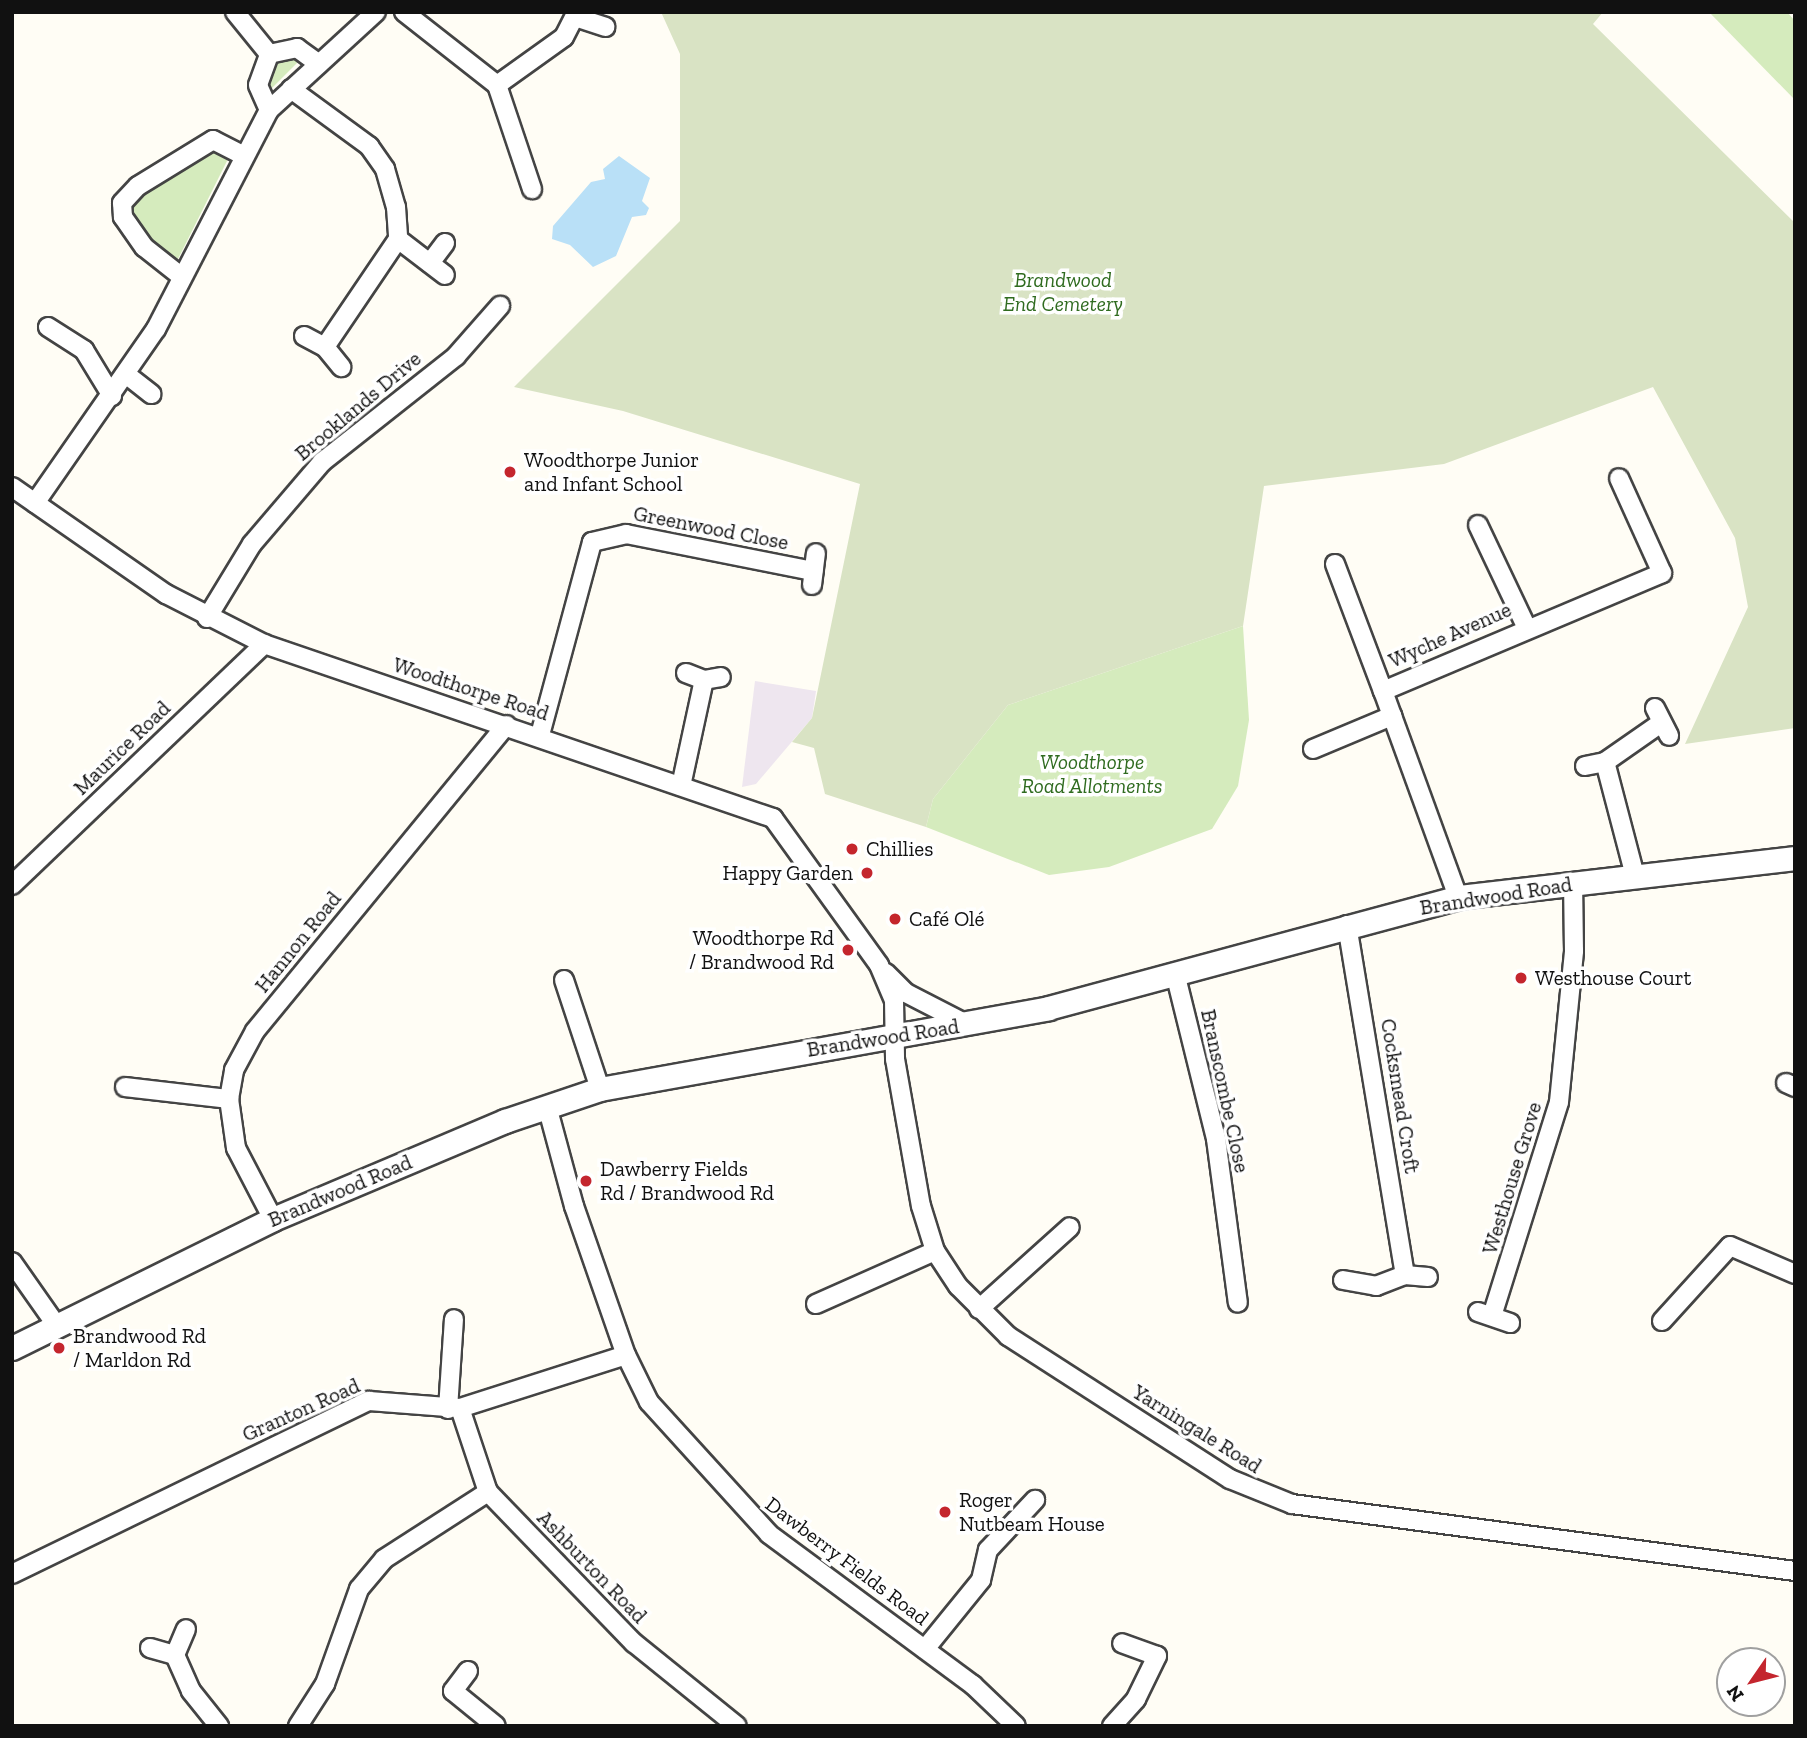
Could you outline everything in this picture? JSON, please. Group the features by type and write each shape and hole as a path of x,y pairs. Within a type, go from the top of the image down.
{"street":[{"path":"234,12 269,54"},
{"path":"404,12 497,85 501,112 532,189"},
{"path":"35,503 127,375 183,277 242,155 270,110 373,13"},
{"path":"497,85 565,37 576,15 605,27"},
{"path":"269,54 297,48 319,64"},
{"path":"269,54 258,85 270,110"},
{"path":"291,89 369,146 385,169 398,239 445,275"},
{"path":"183,277 144,247 123,217 122,203 138,186 214,140 242,155"},
{"path":"325,347 398,239"},
{"path":"430,263 445,243"},
{"name":"Brooklands Drive","path":"207,618 252,544 322,462 456,356 500,306"},
{"path":"48,327 84,350 112,396"},
{"path":"304,337 325,347 341,367"},
{"path":"127,375 151,394"},
{"name":"Wyche Avenue","path":"1458,897 1383,691 1526,626 1662,573 1619,478"},
{"name":"Woodthorpe Road","path":"12,487 207,618 264,644 540,735 773,818 879,965 906,993 969,1025"},
{"path":"1478,525 1526,626"},
{"name":"Greenwood Close","path":"540,735 592,542 626,534 812,578 816,553"},
{"path":"1335,564 1383,691"},
{"name":"Maurice Road","path":"12,885 264,644"},
{"path":"681,786 712,678 686,673"},
{"path":"1313,749 1392,716"},
{"path":"1585,765 1605,762 1662,723"},
{"name":"Hannon Road","path":"273,1219 236,1148 229,1099 234,1070 255,1031 506,725"},
{"path":"1605,762 1629,833 1635,876"},
{"name":"Brandwood Road","path":"12,1349 273,1219 547,1106 600,1089 896,1034 969,1025 1458,897 1795,858"},
{"name":"Westhouse Grove","path":"1510,1323 1485,1314 1559,1102 1574,951 1573,883"},
{"name":"Cocksmead Croft","path":"1347,925 1405,1275"},
{"name":"Woodthorpe Road","path":"879,965 894,1000 896,1034"},
{"name":"Branscombe Close","path":"1175,973 1216,1139 1238,1303"},
{"path":"564,980 600,1089"},
{"name":"Yarningale Road","path":"896,1034 919,1193 935,1251 979,1309 1008,1336 1230,1479 1292,1504 1795,1571"},
{"path":"125,1087 229,1099"},
{"name":"Dawberry Fields Road","path":"547,1106 626,1355 649,1402 730,1497 805,1562 925,1649 1016,1726"},
{"path":"979,1309 1070,1227"},
{"path":"1662,1321 1730,1246 1795,1274"},
{"path":"816,1304 935,1251"},
{"path":"12,1262 57,1326"},
{"path":"1343,1280 1376,1286 1405,1275 1428,1277"},
{"name":"Ashburton Road","path":"454,1319 454,1409 470,1454 488,1492 634,1643 737,1726"},
{"name":"Granton Road","path":"12,1574 369,1401 454,1409 626,1355"},
{"path":"298,1726 325,1684 354,1600 384,1559 488,1492"},
{"path":"925,1649 981,1580 988,1550 1035,1500"},
{"path":"186,1629 175,1656 191,1691 219,1726"},
{"path":"1112,1726 1136,1699 1157,1656 1122,1643"},
{"path":"150,1648 175,1656"},
{"path":"468,1671 453,1691 496,1726"}],"shaded area":[{"path":"755,681 816,691 812,718 756,784 742,787"}],"green space":[{"name":"Brandwood End Cemetery","path":"661,12 1603,12 1593,24 1795,223 1795,728 1685,744 1748,607 1735,538 1653,387 1444,464 1264,486 1243,626 1008,705 933,799 926,827 825,794 814,748 792,742 812,718 860,484 623,411 514,387 680,221 680,54"},
{"path":"1709,12 1787,12 1795,21 1795,100"},
{"path":"276,54 303,57 267,93 267,62"},
{"path":"207,150 230,155 176,263 147,240 128,215 129,206"},
{"name":"Woodthorpe Road Allotments","path":"1243,626 1249,720 1238,786 1212,829 1109,867 1049,875 926,827 933,799 1008,705"}],"water":[{"path":"619,156 650,178 642,201 649,208 646,215 632,217 616,256 593,267 570,245 552,239 553,226 591,182 605,179 603,169"}],"place":[{"name":"Woodthorpe Junior and Infant School","path":"510,472"},
{"name":"Chillies","path":"852,849"},
{"name":"Happy Garden","path":"867,873"},
{"name":"Café Olé","path":"895,919"},
{"name":"Woodthorpe Rd / Brandwood Rd","path":"848,950"},
{"name":"Westhouse Court","path":"1521,978"},
{"name":"Dawberry Fields Rd / Brandwood Rd","path":"586,1181"},
{"name":"Brandwood Rd / Marldon Rd","path":"59,1348"},
{"name":"Roger Nutbeam House","path":"945,1512"}]}
